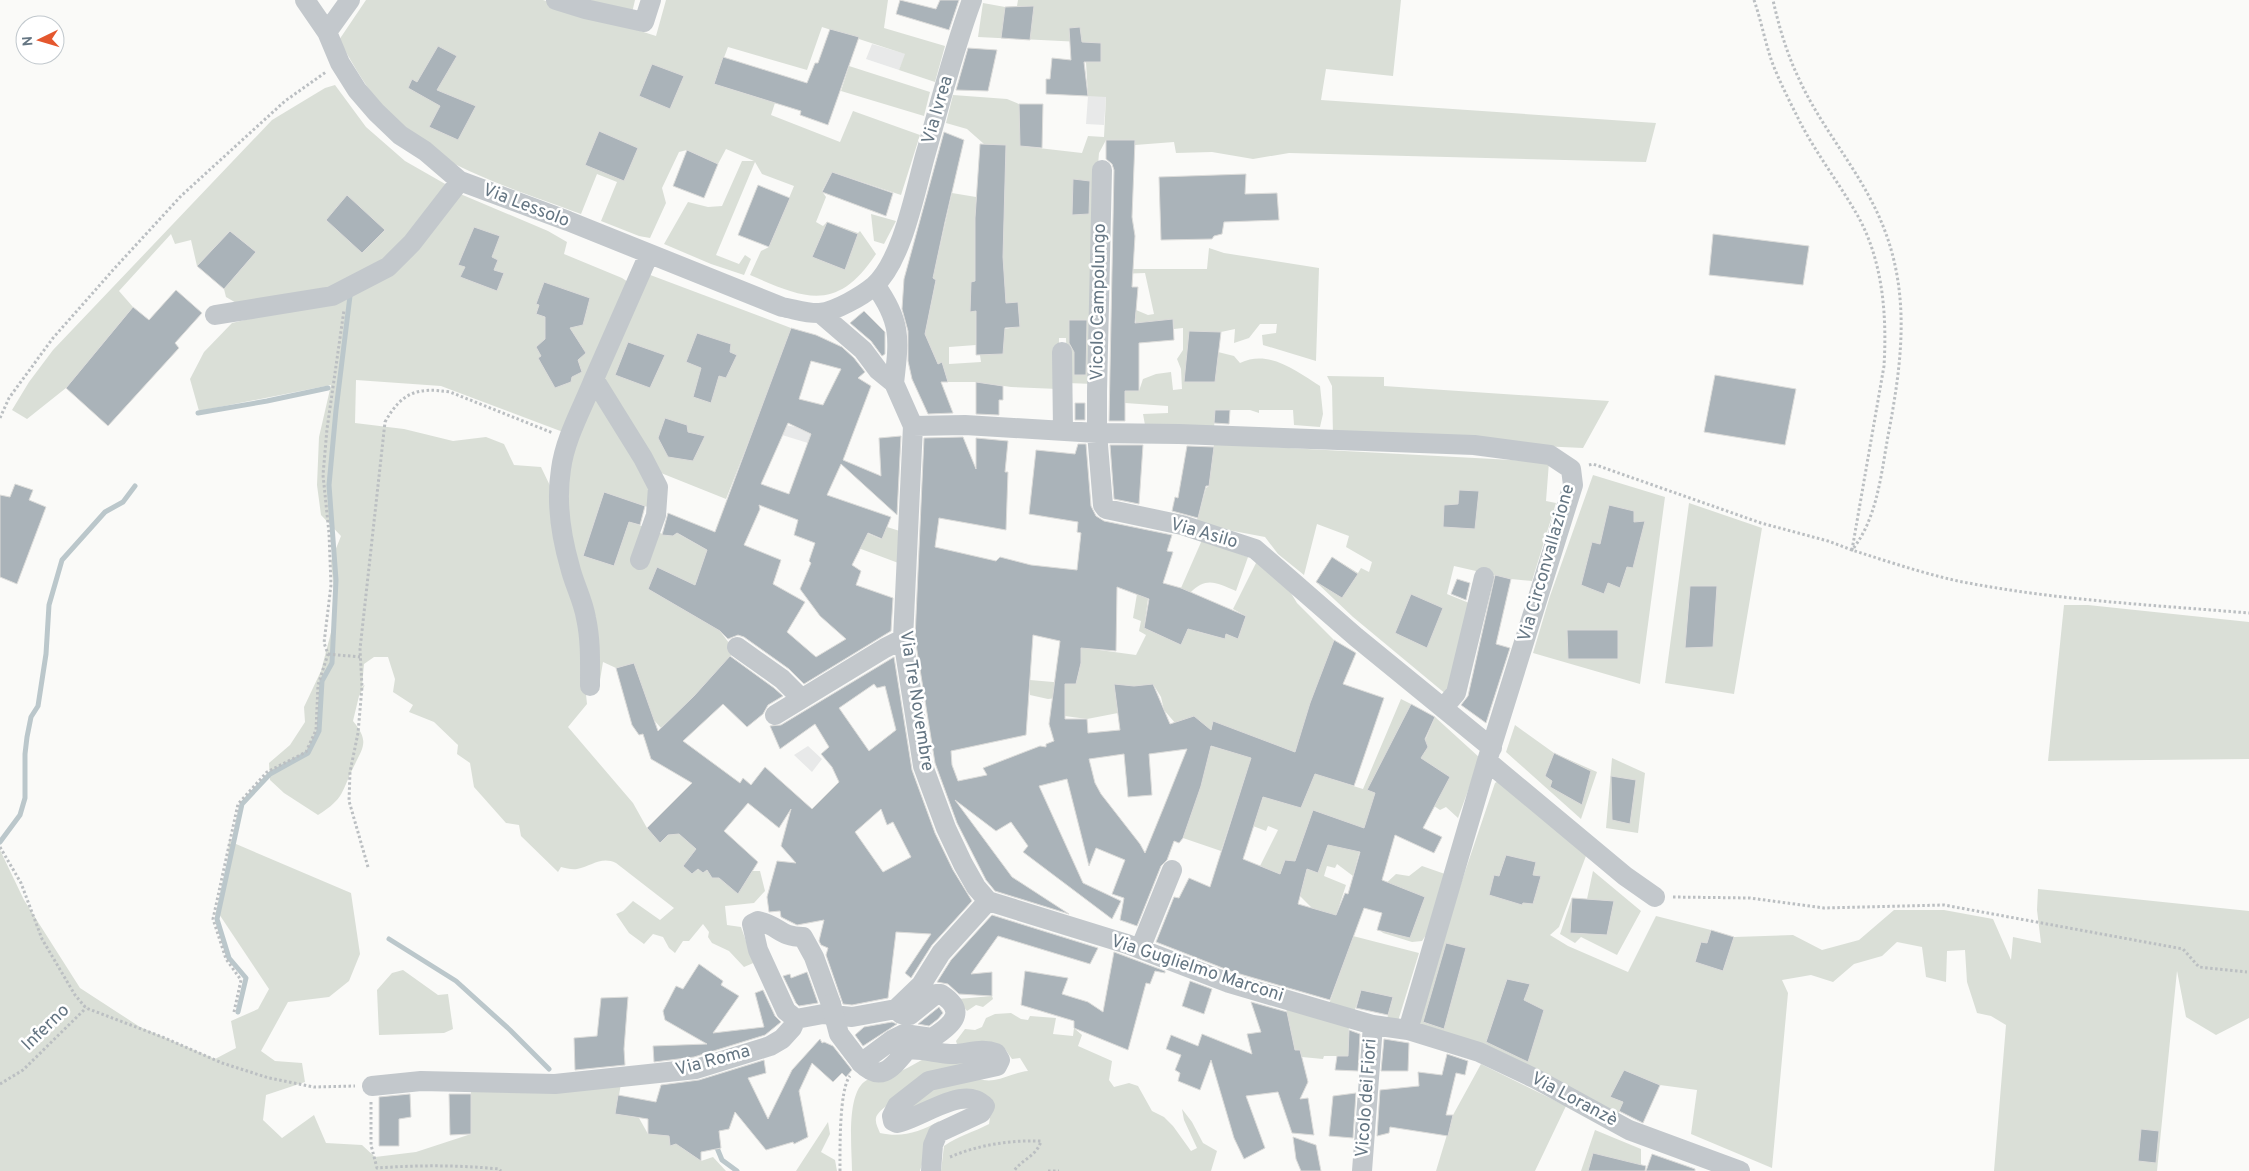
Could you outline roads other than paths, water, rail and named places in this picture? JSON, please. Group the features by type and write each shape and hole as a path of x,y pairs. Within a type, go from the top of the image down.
{"street":[{"name":"Via Lessolo","path":"305,0 327,32 340,62 357,90 400,135 425,151 460,181 782,307 820,313"},
{"path":"327,32 350,0"},
{"path":"556,0 585,9 644,22 651,0"},
{"name":"Via Ivrea","path":"875,285 892,262 906,221 960,33 972,0"},
{"name":"Vicolo Campolungo","path":"1097,433 1102,170"},
{"path":"215,316 332,296 388,267 412,243 460,181"},
{"path":"590,686 590,639 586,615 562,532 559,497 561,468 594,379 649,254"},
{"path":"894,383 898,347 896,322 887,301 875,285 849,302 820,313 864,350 878,370 894,383 913,426 966,425 1097,433"},
{"path":"1062,352 1063,430"},
{"path":"594,379 643,458 658,487 656,515 640,560"},
{"name":"Via Tre Novembre","path":"913,426 903,639 923,766 946,828 962,864 976,887 988,901"},
{"name":"Via Circonvallazione","path":"1097,433 1179,434 1474,445 1550,456 1571,469 1574,485 1489,754 1408,1030"},
{"name":"Via Asilo","path":"1097,433 1101,500 1106,509 1182,525 1255,549 1356,637 1444,707 1489,754 1624,876 1655,897"},
{"path":"1444,707 1456,692 1484,577"},
{"path":"775,715 903,639"},
{"path":"737,647 782,679 801,698"},
{"path":"1140,949 1172,870"},
{"path":"938,1166 933,1145 938,1133 981,1113 985,1106 974,1099 958,1100 943,1104 897,1123 893,1121 892,1116 897,1106 929,1081 997,1066 1000,1060 996,1053 985,1050 951,1054 914,1049 907,1050 892,1068 880,1074 871,1072 861,1064 839,1034 831,1004 814,957 803,937 788,937 769,923 758,921 752,924 758,950 786,1011 796,1019 823,1014 852,1017 896,1009 921,985 941,954 988,901"},
{"name":"Via Guglielmo Marconi","path":"988,901 1140,949 1221,980 1373,1025 1408,1030"},
{"path":"861,1064 892,1040 904,1034 932,1038 948,1026 956,1011 953,1003 941,994 936,994 910,1015 901,1014 896,1009"},
{"name":"Via Roma","path":"372,1086 421,1081 556,1084 696,1069 770,1046 782,1039 792,1028 796,1019"},
{"name":"Vicolo dei Fiori","path":"1362,1171 1373,1025"},
{"name":"Via Loranzè","path":"1408,1030 1479,1052 1536,1079 1629,1130 1740,1171"}],"waterway":[{"path":"238,1012 246,978 229,958 217,919 242,804 270,774 308,753 319,731 322,681 332,663 336,580 329,485 350,296"},
{"path":"198,413 328,388"},
{"path":"0,842 20,815 25,798 27,737 31,717 38,706 46,654 49,605 62,560 105,512 123,502 135,486"},
{"path":"389,939 456,981 510,1030 549,1069"},
{"path":"715,1143 722,1160 737,1171"}]}
